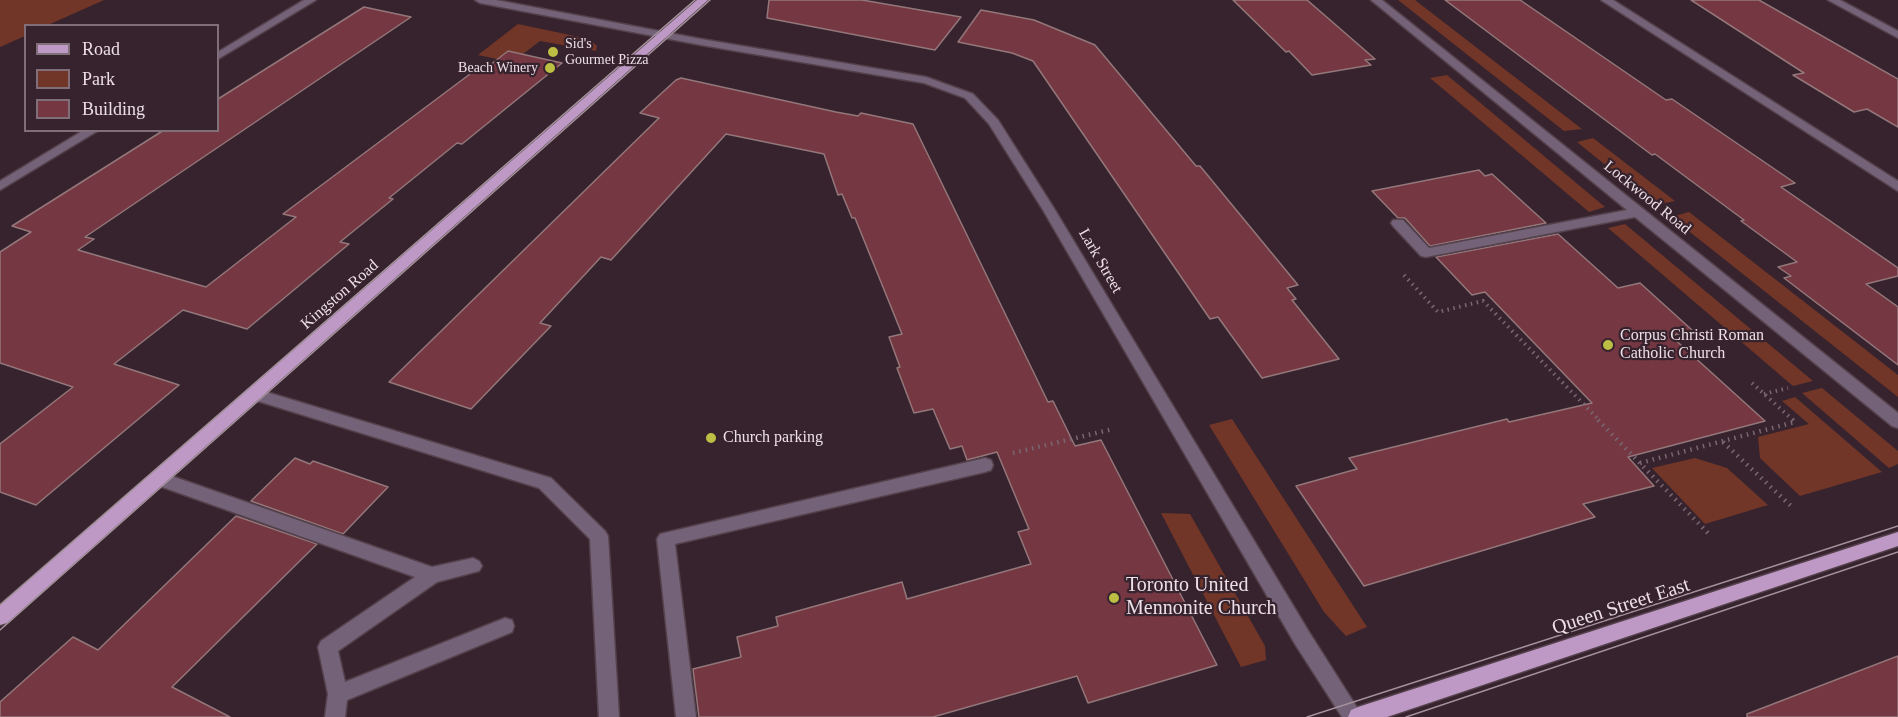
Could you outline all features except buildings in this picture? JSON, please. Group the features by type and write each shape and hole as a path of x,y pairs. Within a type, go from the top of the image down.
{"main road":[{"name":"Kingston Road","path":"0,617 160,479 253,394 703,0"},
{"name":"Queen Street East","path":"1358,717 1898,539"}],"street":[{"path":"219,55 311,0"},
{"name":"Lark Street","path":"480,0 926,81 969,96 994,122 1049,210 1291,619 1353,717"},
{"name":"Lockwood Road","path":"1376,0 1898,422"},
{"path":"1606,0 1898,188"},
{"path":"1833,0 1898,34"},
{"path":"0,186 90,132"},
{"path":"1398,223 1426,253 1638,212"},
{"path":"253,394 545,483 599,536 609,717"},
{"path":"686,717 666,539 985,465"},
{"path":"160,479 432,575"},
{"path":"335,717 338,694 328,647 432,575 473,566"},
{"path":"338,694 505,626"}],"path":[{"path":"1401,271 1437,312 1484,301 1708,533"},
{"path":"1640,463 1795,422 1752,384"},
{"path":"1764,394 1788,388"},
{"path":"985,465 1002,456 1113,429"},
{"path":"1722,442 1793,508"}],"green space":[{"path":"0,0 104,0 50,24 24,24 24,36 0,47"},
{"path":"1398,0 1415,0 1582,129 1564,131"},
{"path":"518,24 589,39 597,46 596,51 540,41 523,54 508,51 497,59 478,55"},
{"path":"1447,75 1605,207 1589,212 1430,78"},
{"path":"1593,138 1675,201 1655,205 1577,142"},
{"path":"1689,212 1898,375 1898,397 1671,217"},
{"path":"1625,224 1813,381 1793,386 1608,228"},
{"path":"1822,388 1898,451 1898,464 1889,468 1802,393"},
{"path":"1795,397 1882,472 1800,496 1760,458 1758,437 1809,424 1782,401"},
{"path":"1232,419 1367,627 1346,636 1324,612 1209,425"},
{"path":"1695,458 1727,468 1768,505 1705,524 1652,468"},
{"path":"1161,513 1190,514 1265,646 1266,660 1241,667"}],"tram line":[{"path":"0,605 695,0"},
{"path":"0,630 710,0"},
{"path":"1307,717 1898,526"},
{"path":"1406,717 1898,552"}],"place":[{"name":"Sid's Gourmet Pizza","path":"553,52"},
{"name":"Beach Winery","path":"550,68"},
{"name":"Corpus Christi Roman Catholic Church","path":"1608,345"},
{"name":"Church parking","path":"711,438"},
{"name":"Toronto United Mennonite Church","path":"1114,598"}]}
